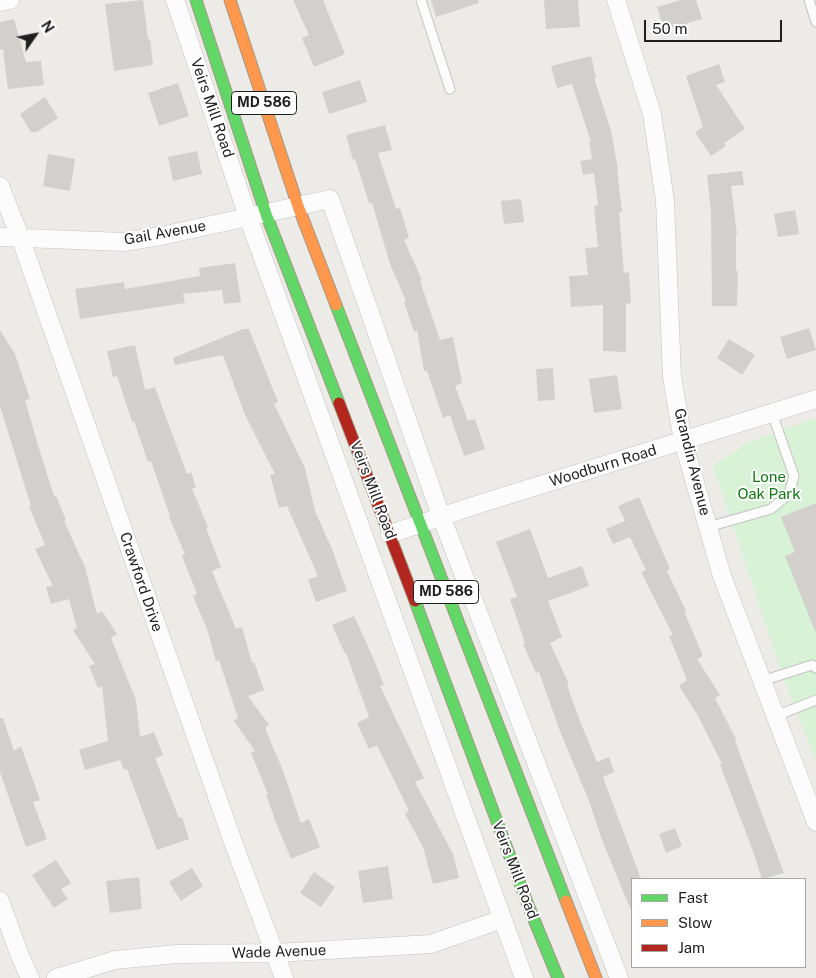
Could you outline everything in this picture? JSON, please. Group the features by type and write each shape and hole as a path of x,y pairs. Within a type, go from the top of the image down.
{"main road":[{"name":"Veirs Mill Road","path":"196,0 266,214 390,534 528,905 558,978"},
{"name":"Veirs Mill Road","path":"230,0 298,206 596,978"}],"street":[{"path":"0,2 10,0"},
{"name":"Veirs Mill Road","path":"175,0 248,217 524,978"},
{"name":"Grandin Avenue","path":"616,0 652,114 665,201 672,376 683,441 722,576 816,822"},
{"name":"Crawford Drive","path":"0,186 20,237 233,842 284,978"},
{"path":"298,206 330,199 442,516 619,978"},
{"name":"Gail Avenue","path":"0,237 123,242 161,236 298,206"},
{"name":"Woodburn Road","path":"390,534 816,399"},
{"path":"0,902 30,978"},
{"name":"Wade Avenue","path":"56,978 115,960 177,954 276,953 431,944 502,919"}],"lane":[{"path":"420,0 450,89"},
{"path":"809,0 816,22"},
{"path":"708,527 771,509 789,494 794,476 772,413"},
{"path":"762,681 812,665 816,668"},
{"path":"776,716 816,700"}],"green space":[{"name":"Lone Oak Park","path":"816,418 816,761 783,677 713,466 749,442"}],"building":[{"path":"143,0 153,65 114,71 105,4"},
{"path":"293,0 323,0 345,54 314,67 302,38 309,35"},
{"path":"431,0 478,0 479,3 436,17"},
{"path":"544,0 578,0 580,27 546,29"},
{"path":"681,0 696,0 702,19 664,30 657,7"},
{"path":"14,19 26,62 41,61 44,85 8,89 3,49 0,50 0,22"},
{"path":"591,56 596,77 594,78 611,131 618,169 622,212 619,212 624,273 629,272 631,303 626,304 626,352 603,351 603,305 571,307 569,276 588,275 585,248 598,247 594,206 598,205 594,173 583,175 580,161 592,159 589,142 591,142 572,84 557,88 551,66"},
{"path":"719,64 725,82 716,85 745,129 724,143 726,146 711,156 695,132 703,127 686,76"},
{"path":"360,80 367,102 329,114 322,92"},
{"path":"178,83 189,116 159,126 148,93"},
{"path":"45,97 58,118 37,132 31,132 20,114"},
{"path":"385,125 392,150 378,153 396,209 400,208 409,238 404,240 422,280 420,281 440,340 453,337 462,383 455,386 468,421 475,419 485,449 464,456 450,415 443,418 427,371 424,371 417,330 414,332 404,302 406,301 390,264 372,203 369,203 346,135"},
{"path":"197,151 202,174 173,181 168,157"},
{"path":"48,154 75,159 70,191 43,186"},
{"path":"742,171 744,185 731,186 737,235 737,306 712,306 711,211 707,175"},
{"path":"521,199 524,222 504,224 501,201"},
{"path":"795,210 799,234 778,237 774,214"},
{"path":"235,263 241,302 224,304 222,290 183,294 185,303 80,319 75,289 124,282 125,289 200,276 199,268"},
{"path":"809,328 816,350 787,359 780,337"},
{"path":"243,329 249,329 278,402 274,404 305,468 315,511 332,549 347,591 316,602 308,580 318,576 287,506 279,508 270,475 275,474 245,415 223,355 175,365 173,358"},
{"path":"0,330 15,354 30,399 25,400 54,496 56,496 66,520 64,521 85,567 97,614 102,611 117,634 111,638 136,700 140,737 154,732 163,755 155,758 179,818 182,817 189,839 157,850 127,769 124,770 120,760 85,770 79,750 108,741 102,686 98,688 89,666 95,664 73,630 77,628 69,599 51,604 46,587 53,586 35,549 45,545 29,506 31,506 0,406"},
{"path":"729,339 755,355 742,375 717,358"},
{"path":"135,345 145,390 155,387 187,474 191,472 196,487 192,489 208,527 206,528 221,567 212,571 236,629 242,627 252,663 254,662 264,690 248,696 269,725 265,728 283,771 301,823 309,819 320,847 291,859 251,753 255,751 234,721 238,718 219,660 216,661 207,629 193,596 197,594 182,556 185,554 169,517 151,461 148,462 134,421 132,422 117,376 113,377 107,351"},
{"path":"553,368 555,400 538,401 536,369"},
{"path":"617,375 622,409 594,413 589,379"},
{"path":"639,497 670,569 667,571 686,611 684,611 703,656 697,659 720,695 715,698 737,741 735,741 784,873 762,878 720,765 722,764 697,714 679,686 687,680 669,636 673,635 641,572 646,570 630,537 613,544 606,529 625,521 618,506"},
{"path":"816,503 815,631 785,556 795,552 781,517"},
{"path":"530,529 548,578 582,566 589,586 548,601 562,637 550,643 569,684 567,685 597,762 609,757 614,772 603,777 641,878 631,878 631,911 561,734 539,672 536,673 523,644 525,643 510,599 517,597 496,542"},
{"path":"354,616 384,685 380,686 424,778 415,782 453,854 459,878 433,884 423,847 405,814 409,811 377,745 369,749 357,723 369,717 346,653 332,625"},
{"path":"0,718 3,718 14,751 21,746 40,800 33,802 47,839 26,847 0,772"},
{"path":"675,828 682,846 666,853 659,834"},
{"path":"56,860 71,883 61,889 68,899 54,908 32,875"},
{"path":"388,866 393,899 363,903 358,871"},
{"path":"192,868 203,886 181,901 169,882"},
{"path":"314,872 335,887 321,907 300,893"},
{"path":"139,877 142,909 110,913 106,881"}],"traffic: fast":[{"path":"196,0 266,214 339,403"},
{"path":"336,305 566,901"},
{"path":"415,601 528,905 558,978"}],"traffic: slow":[{"path":"230,0 298,206 336,305"},
{"path":"566,901 596,978"}],"traffic: jam":[{"path":"339,403 415,601"}]}
